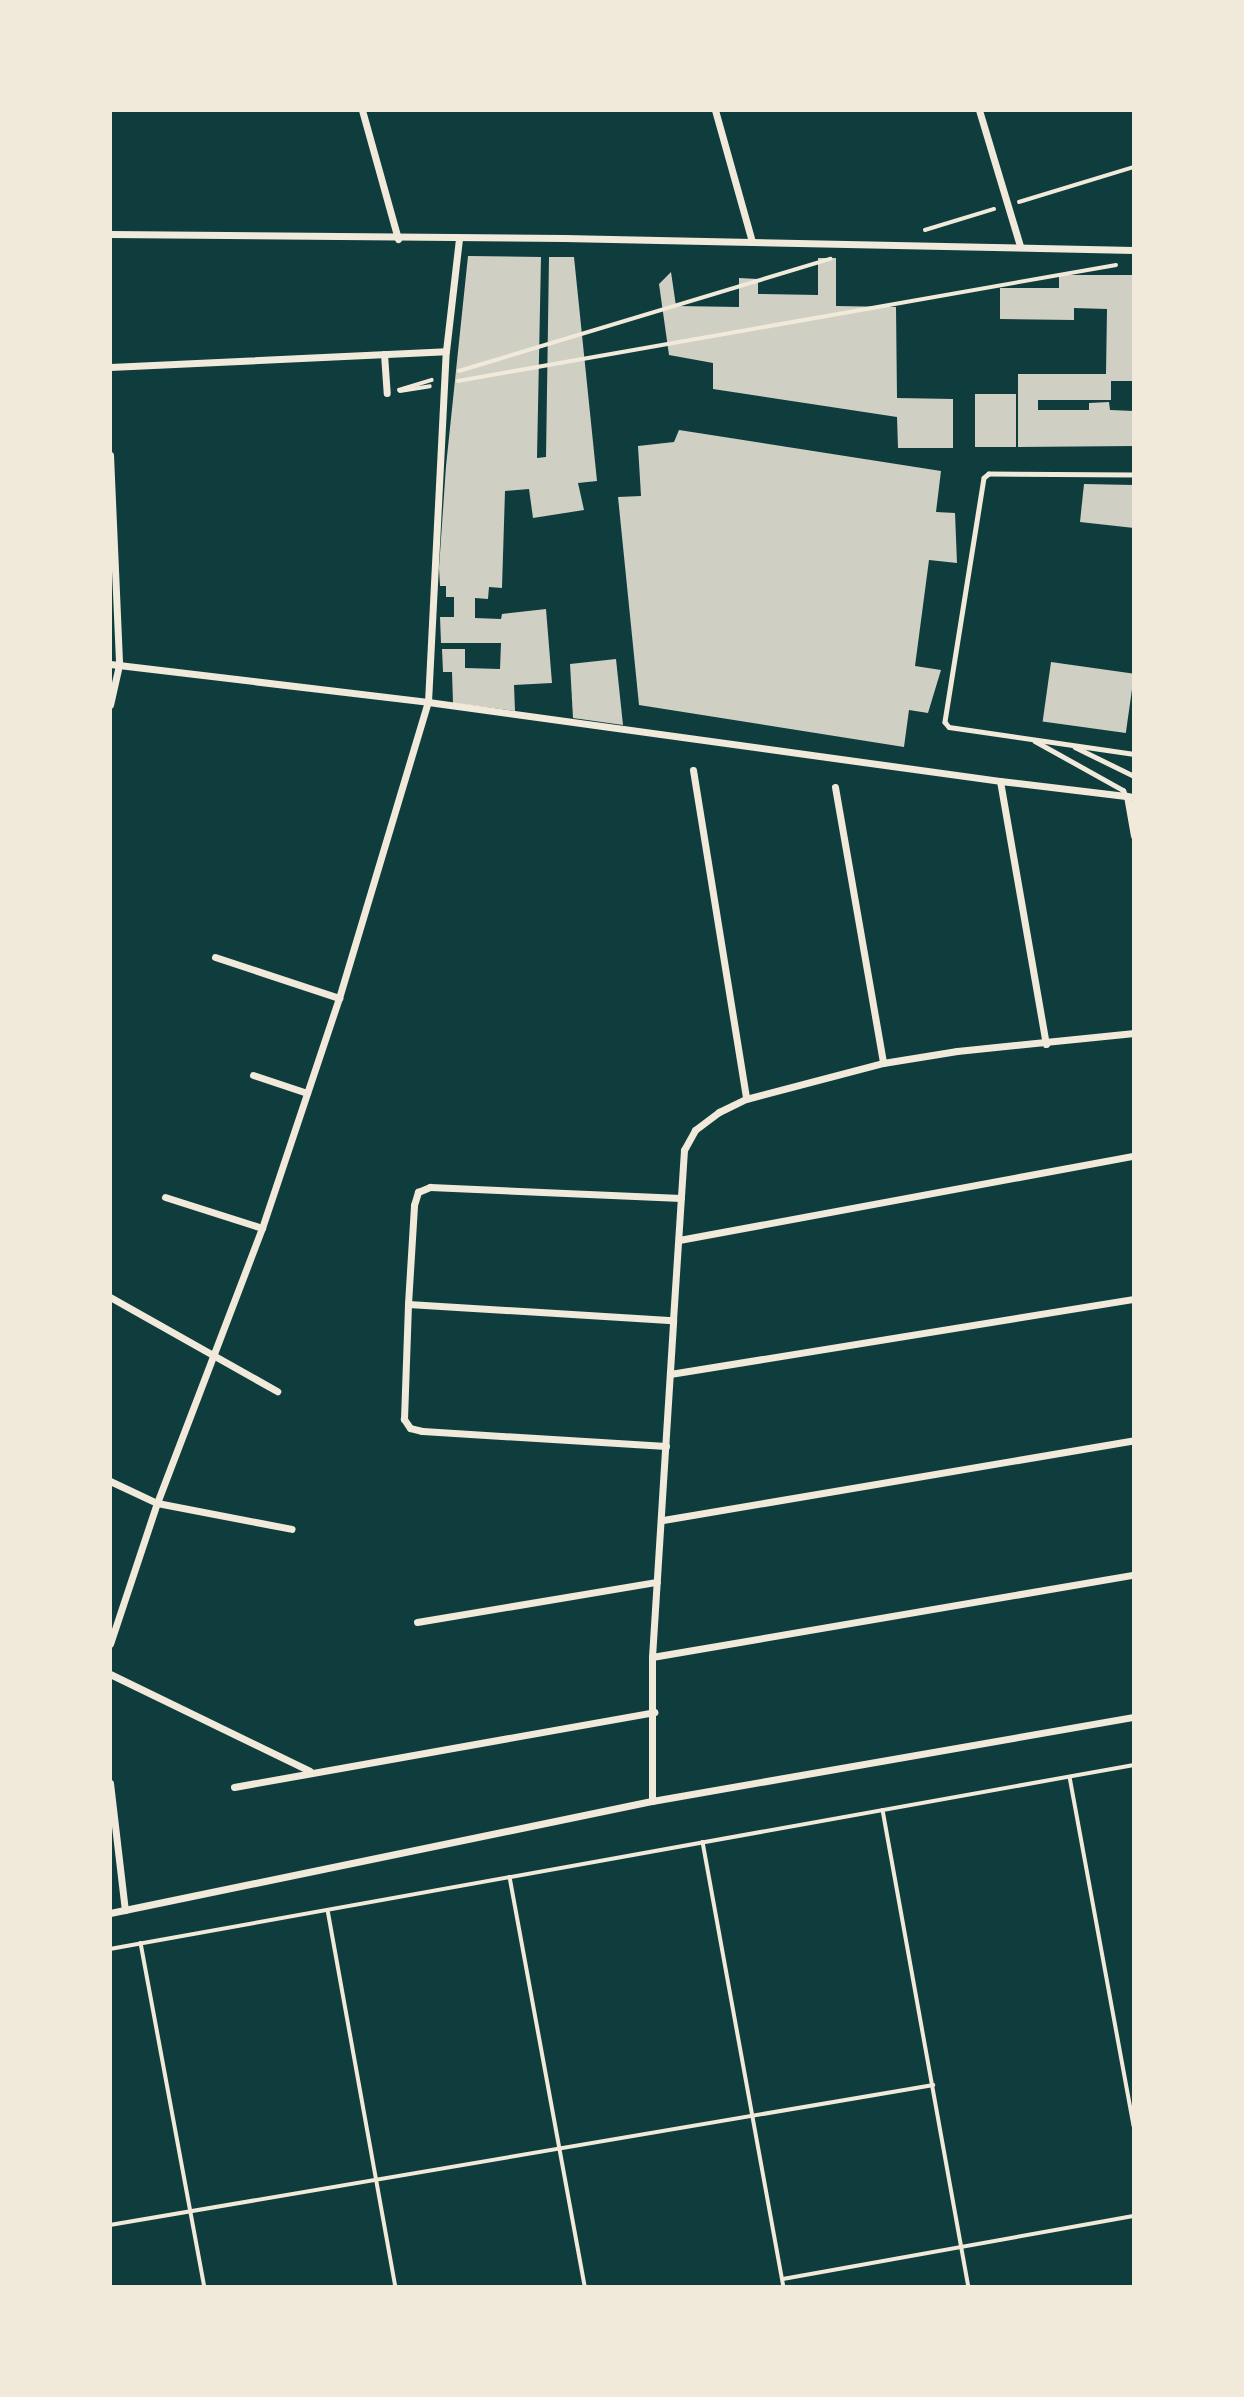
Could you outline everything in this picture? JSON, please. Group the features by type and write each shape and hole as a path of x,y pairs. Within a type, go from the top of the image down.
{"street":[{"path":"362,110 398,239"},
{"path":"715,110 752,242"},
{"path":"979,110 1020,246"},
{"path":"110,234 1020,246 1134,250"},
{"path":"110,1644 157,1503 262,1228 339,998 428,702 446,351 459,239"},
{"path":"110,367 446,351"},
{"path":"384,354 387,393"},
{"path":"110,455 119,665 110,705"},
{"path":"110,664 428,702 1130,797 1134,835"},
{"path":"693,770 746,1099"},
{"path":"1000,781 1046,1044"},
{"path":"835,788 883,1063"},
{"path":"215,957 339,998"},
{"path":"652,1801 652,1657 656,1582 663,1520 684,1150 695,1130 719,1112 746,1099 883,1063 957,1051 1134,1033"},
{"path":"253,1075 307,1093"},
{"path":"679,1240 1134,1156"},
{"path":"666,1446 422,1431 410,1428 404,1419 414,1205 418,1192 430,1187 681,1199"},
{"path":"165,1197 262,1228"},
{"path":"110,1297 277,1391"},
{"path":"670,1374 1134,1299"},
{"path":"408,1304 673,1320"},
{"path":"663,1520 1134,1440"},
{"path":"110,1481 157,1503 292,1529"},
{"path":"652,1657 1134,1576"},
{"path":"417,1622 656,1582"},
{"path":"110,1674 311,1772"},
{"path":"234,1787 654,1712"},
{"path":"110,1913 652,1801 1134,1717"},
{"path":"110,1783 125,1910"}],"lane":[{"path":"1134,475 989,474 984,478 945,722 948,727 1134,754"},
{"path":"1032,739 1123,790 1130,797"},
{"path":"1072,745 1134,776"}],"path":[{"path":"1014,203 1134,167"},
{"path":"920,232 1000,207"},
{"path":"454,373 840,256"},
{"path":"455,381 1120,264"},
{"path":"387,393 440,377"},
{"path":"387,393 441,384"},
{"path":"110,1949 1134,1765"},
{"path":"1070,1776 1134,2126"},
{"path":"883,1810 969,2287"},
{"path":"703,1842 784,2287"},
{"path":"510,1877 585,2287"},
{"path":"328,1909 396,2287"},
{"path":"141,1943 205,2287"},
{"path":"110,2225 933,2085"},
{"path":"783,2279 1134,2216"}],"building":[{"path":"468,256 541,257 537,458 546,457 549,257 574,257 597,481 578,483 584,510 533,518 529,489 505,491 502,588 489,587 488,599 475,598 475,618 501,619 502,614 546,609 552,683 514,685 515,711 453,703 452,672 443,672 442,649 465,649 465,668 500,669 501,643 441,643 440,617 454,617 454,597 446,597 446,586 440,586 439,568 446,466"},
{"path":"818,258 836,258 836,306 896,307 897,398 953,399 953,448 898,448 897,417 713,389 713,363 669,355 659,284 671,272 676,306 739,307 739,278 758,279 758,294 818,295"},
{"path":"1059,275 1134,275 1134,381 1111,381 1111,400 1038,400 1038,410 1089,410 1089,403 1109,402 1110,410 1134,411 1134,446 1018,447 1018,374 1106,374 1107,309 1074,308 1074,320 1000,319 1000,288 1059,288"},
{"path":"975,394 1016,394 1016,447 975,447"},
{"path":"679,430 941,471 936,512 955,513 957,563 929,560 915,666 941,670 928,713 909,710 904,747 639,705 618,497 641,496 638,446 674,442"},
{"path":"1084,484 1134,485 1134,528 1080,522"},
{"path":"616,659 623,725 573,718 570,664"},
{"path":"1051,662 1134,674 1126,733 1043,721"}]}
